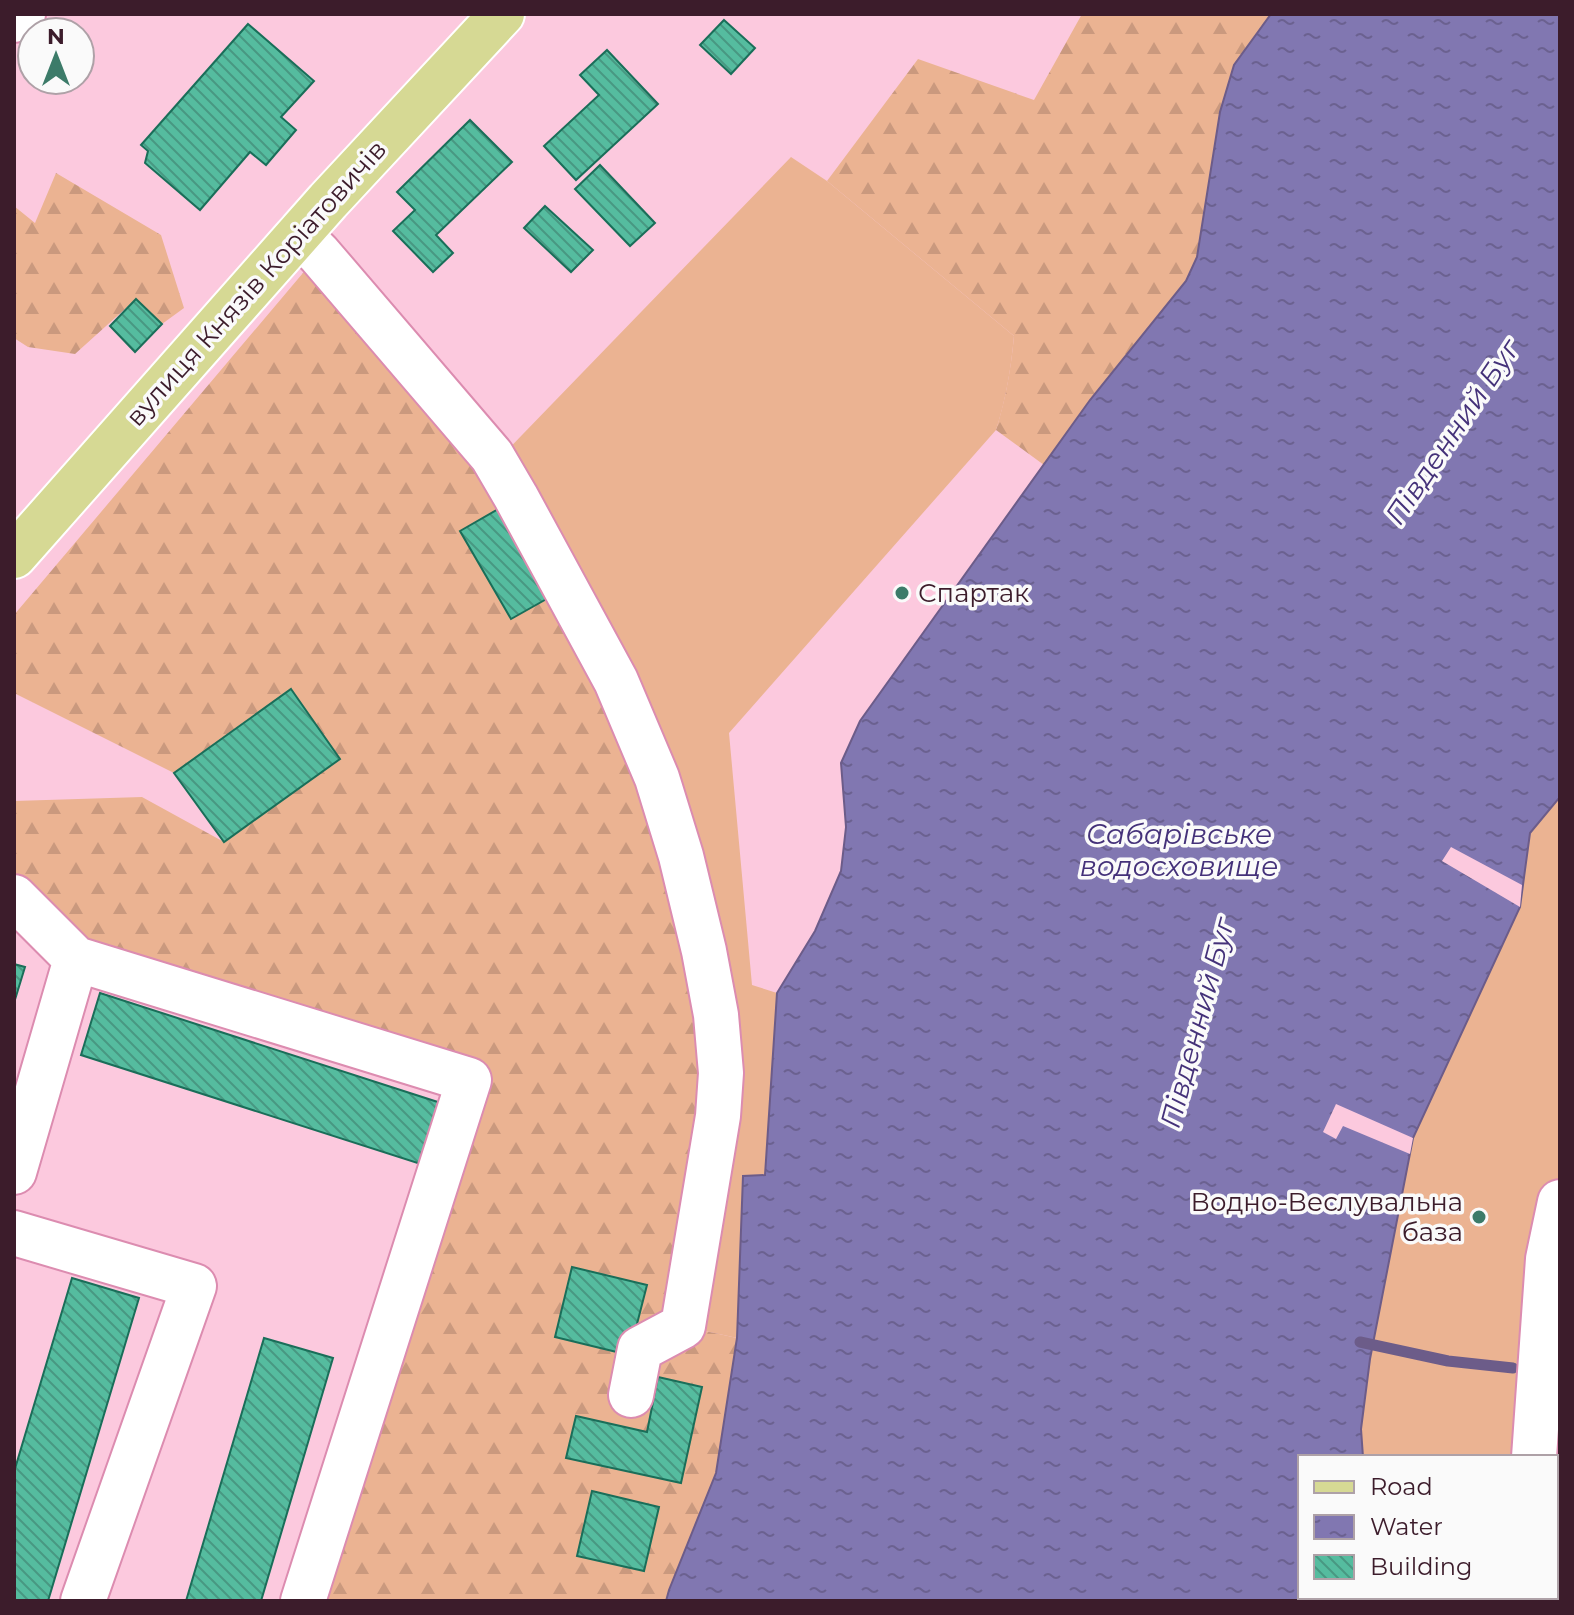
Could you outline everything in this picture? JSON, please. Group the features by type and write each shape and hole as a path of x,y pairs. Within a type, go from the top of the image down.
{"main road":[{"name":"вулиця Князів Коріатовичів","path":"14,556 299,234 502,14"}],"lane":[{"path":"14,20 23,14"},
{"path":"299,234 492,456 616,681 657,778 681,856 716,1015 721,1073 718,1116 683,1326 640,1349 631,1395"},
{"path":"14,897 76,959 469,1080 303,1601"},
{"path":"14,1172 76,959"},
{"path":"1534,1455 1548,1259 1560,1202"},
{"path":"14,1233 194,1286 83,1601"}],"green space":[{"path":"1082,14 1271,14 1234,65 1220,112 1197,257 1186,281 1090,400 1044,465 996,430 1008,383 1014,336 827,181 918,59 1034,100"},
{"path":"791,157 827,181 1014,336 1008,384 996,430 729,733 752,985 777,993 765,1175 743,1176 737,1338 683,1326 718,1116 496,462"},
{"path":"56,173 161,235 184,308 162,324 136,299 75,354 28,347 14,338 14,206 35,223"},
{"path":"319,254 507,504 460,531 511,619 566,588 616,681 716,1015 683,1326 737,1338 716,1474 666,1601 303,1601 469,1081 76,959 14,888 14,801 142,797 224,842 340,758 290,690 174,773 14,693 14,615"},
{"name":"Водно-Веслувальна база","path":"1560,797 1560,1601 1392,1601 1558,1599 1558,1455 1363,1455 1361,1429 1370,1359 1413,1138 1520,907 1530,833"}],"water":[{"name":"Сабарівське водосховище","path":"1271,14 1560,14 1560,797 1530,833 1520,907 1413,1138 1370,1359 1361,1429 1363,1455 1298,1455 1298,1599 1392,1601 666,1601 716,1473 737,1338 743,1176 765,1175 777,993 815,931 841,871 846,827 841,763 860,721 1090,400 1186,281 1197,257 1220,112 1234,65"}],"pier":[{"path":"1451,847 1522,885 1520,907 1442,861"},
{"path":"1336,1104 1413,1138 1410,1154 1343,1126 1336,1139 1323,1132"}],"building":[{"path":"724,20 755,48 731,74 700,45"},
{"path":"248,24 314,81 281,117 296,130 266,165 250,152 200,210 145,163 148,151 141,145"},
{"path":"607,50 658,104 576,180 544,146 599,95 580,75"},
{"path":"470,120 512,162 436,235 453,253 433,272 393,231 415,210 397,192"},
{"path":"600,165 655,223 630,246 575,189"},
{"path":"545,206 593,250 571,272 524,228"},
{"path":"136,299 162,324 135,352 110,326"},
{"path":"507,504 559,592 511,619 460,531"},
{"path":"291,689 340,759 224,842 174,773"},
{"path":"14,964 25,967 14,1003"},
{"path":"100,993 447,1105 427,1166 81,1055"},
{"path":"572,1267 647,1285 629,1355 555,1337"},
{"path":"72,1278 139,1298 48,1601 14,1601 14,1472"},
{"path":"264,1338 333,1358 261,1601 186,1601"},
{"path":"658,1377 702,1387 681,1483 566,1458 576,1416 647,1432"},
{"path":"592,1491 659,1507 644,1571 577,1556"}],"waterway":[{"path":"1360,1342 1448,1361 1513,1368"}],"place":[{"name":"Спартак","path":"902,593"},
{"name":"Водно-Веслувальна база","path":"1479,1217"}],"water label":[{"name":"Південний Буг","path":"1452,432"},
{"name":"Південний Буг","path":"1197,1023"}]}
